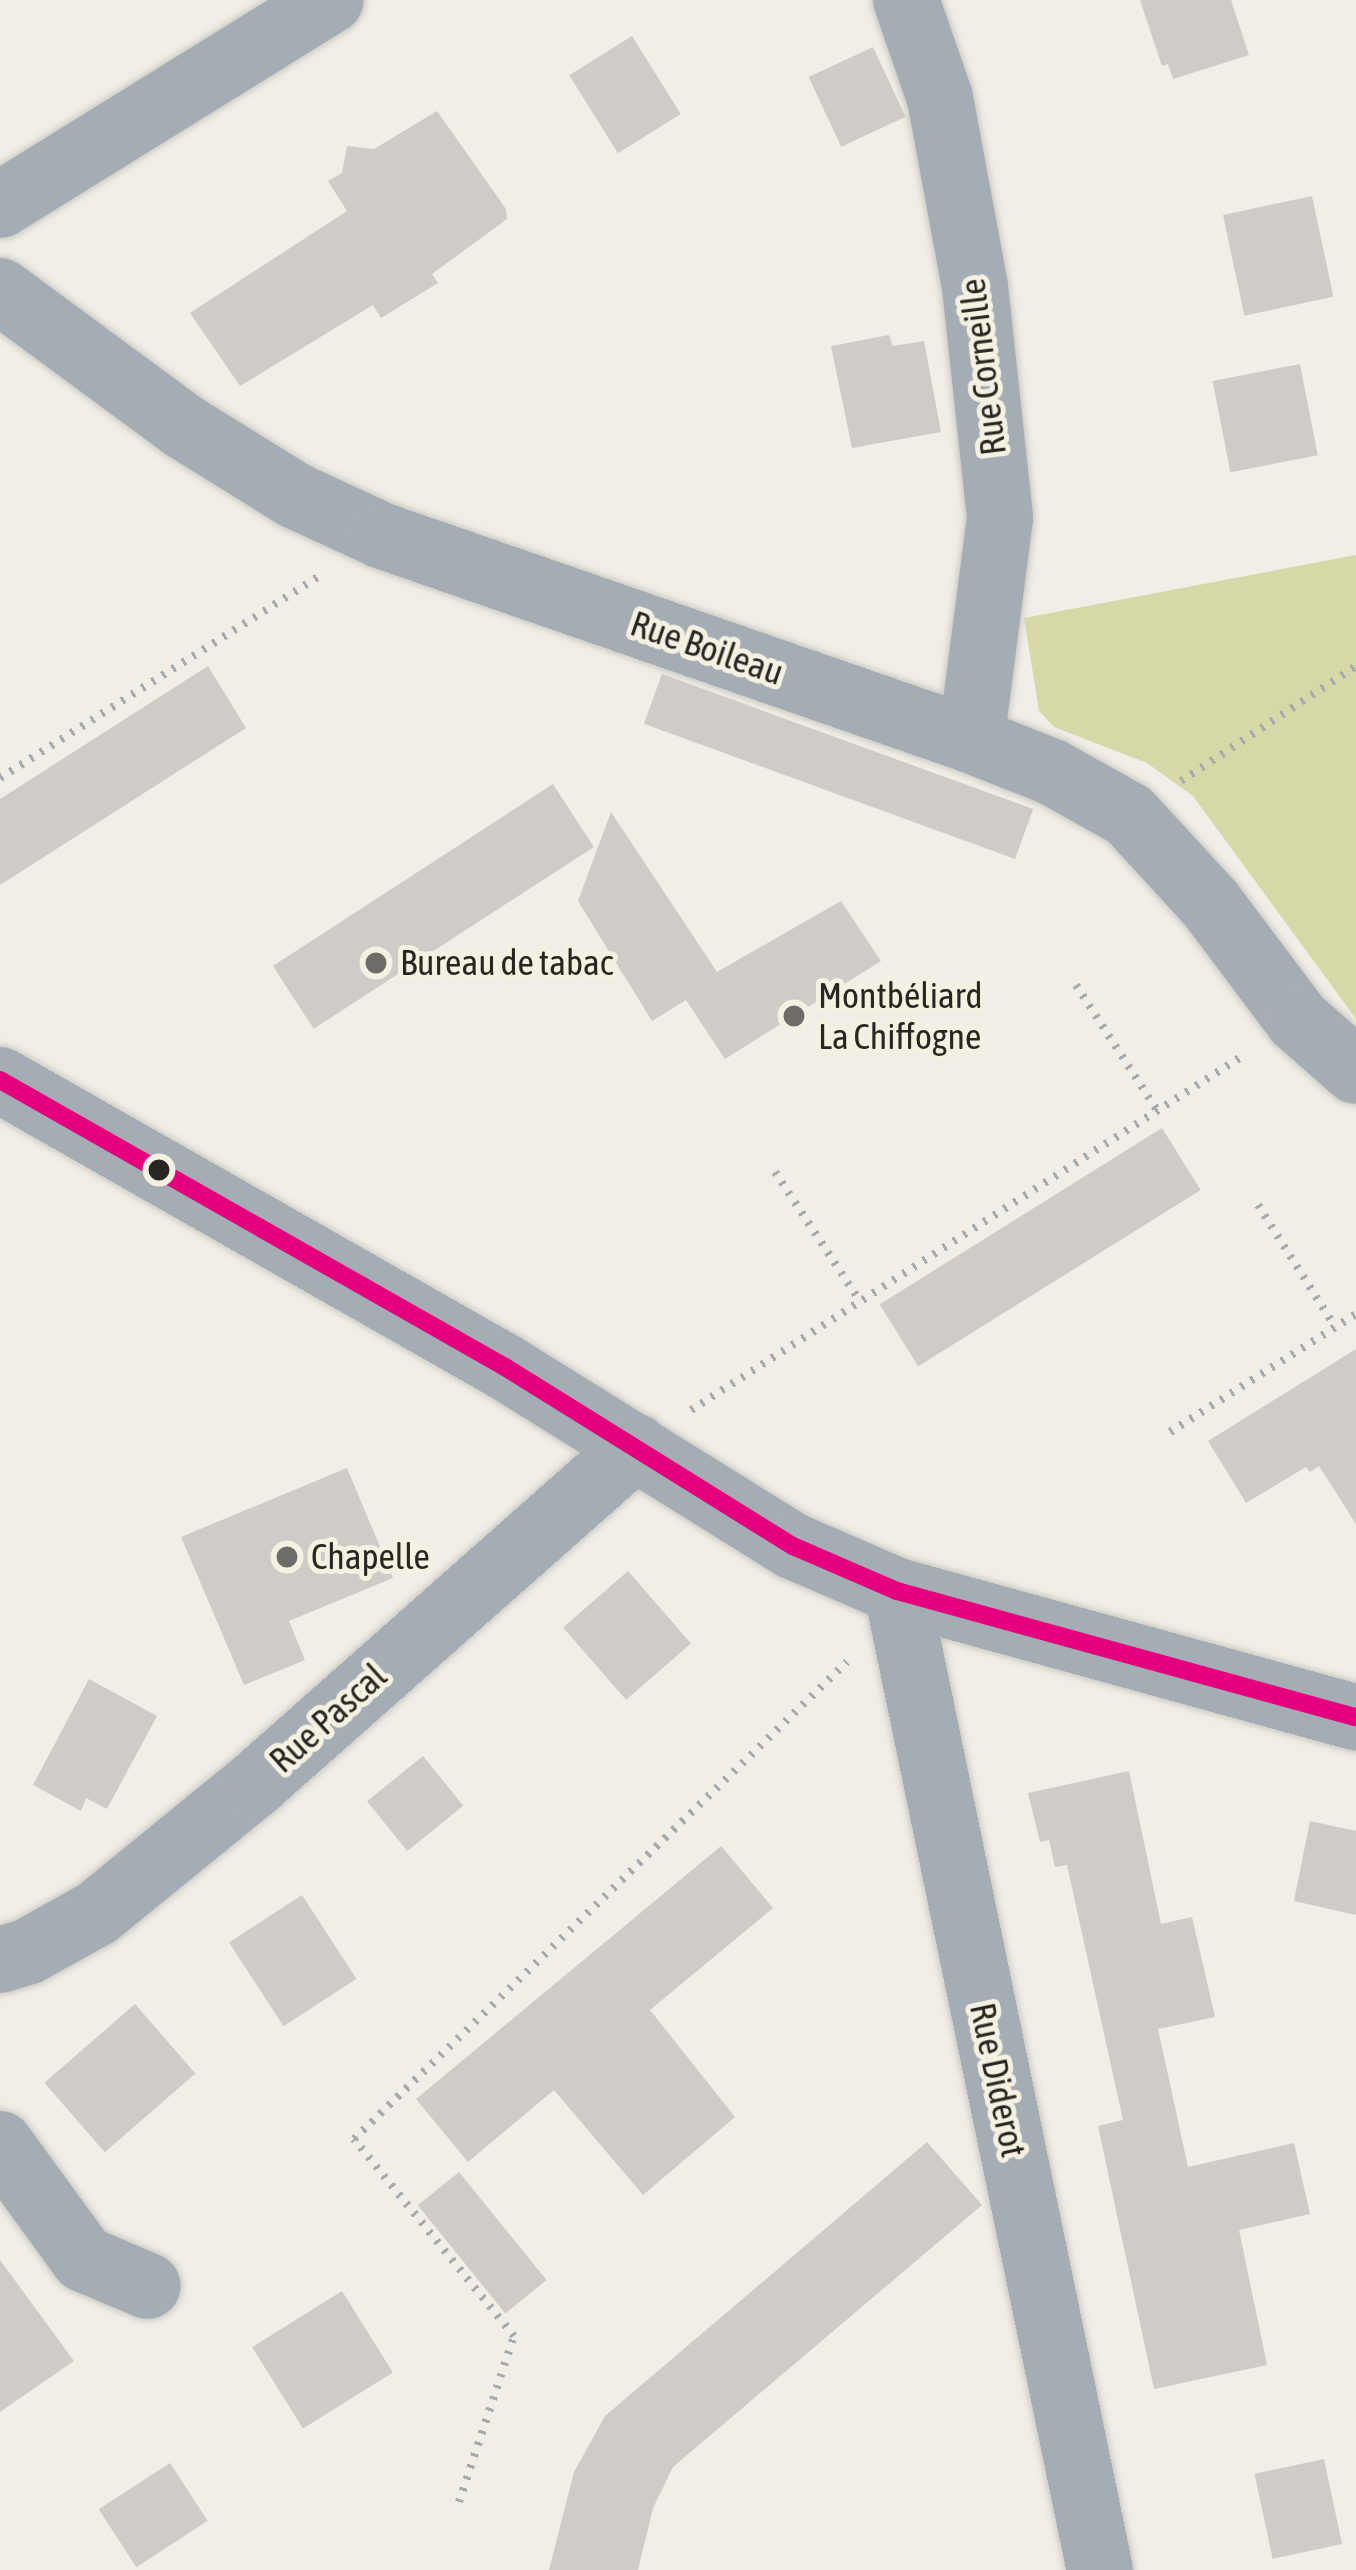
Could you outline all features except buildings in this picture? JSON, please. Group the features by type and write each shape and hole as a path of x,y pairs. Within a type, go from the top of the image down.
{"street":[{"name":"Rue Corneille","path":"906,0 940,98 975,287 1000,518 971,740"},
{"path":"0,206 323,2"},
{"name":"Rue Boileau","path":"0,291 183,426 296,496 383,536 971,740 1052,772 1129,815 1210,903 1298,1020 1356,1071"},
{"path":"0,1080 636,1447 793,1546 897,1591 1356,1718"},
{"name":"Rue Pascal","path":"0,1960 27,1952 97,1913 254,1785 636,1447"},
{"name":"Rue Diderot","path":"897,1591 1100,2570"},
{"path":"0,2144 84,2259 148,2286"}],"path":[{"path":"0,778 383,536"},
{"path":"1129,815 1356,666"},
{"path":"1076,986 1157,1110"},
{"path":"636,1447 1298,1020"},
{"path":"775,1172 860,1300"},
{"path":"1258,1205 1334,1327"},
{"path":"1170,1432 1356,1314"},
{"path":"459,2502 514,2336 354,2139 862,1647"}],"green space":[{"path":"1356,555 1356,1019 1193,796 1147,763 1054,727 1039,711 1024,618"}],"transit line":[{"path":"0,1080 505,1367 793,1546 897,1591 1356,1717"}],"place":[{"name":"Bureau de tabac","path":"376,963"},
{"name":"Montbéliard La Chiffogne","path":"794,1016"},
{"name":"Chapelle","path":"287,1557"}]}
